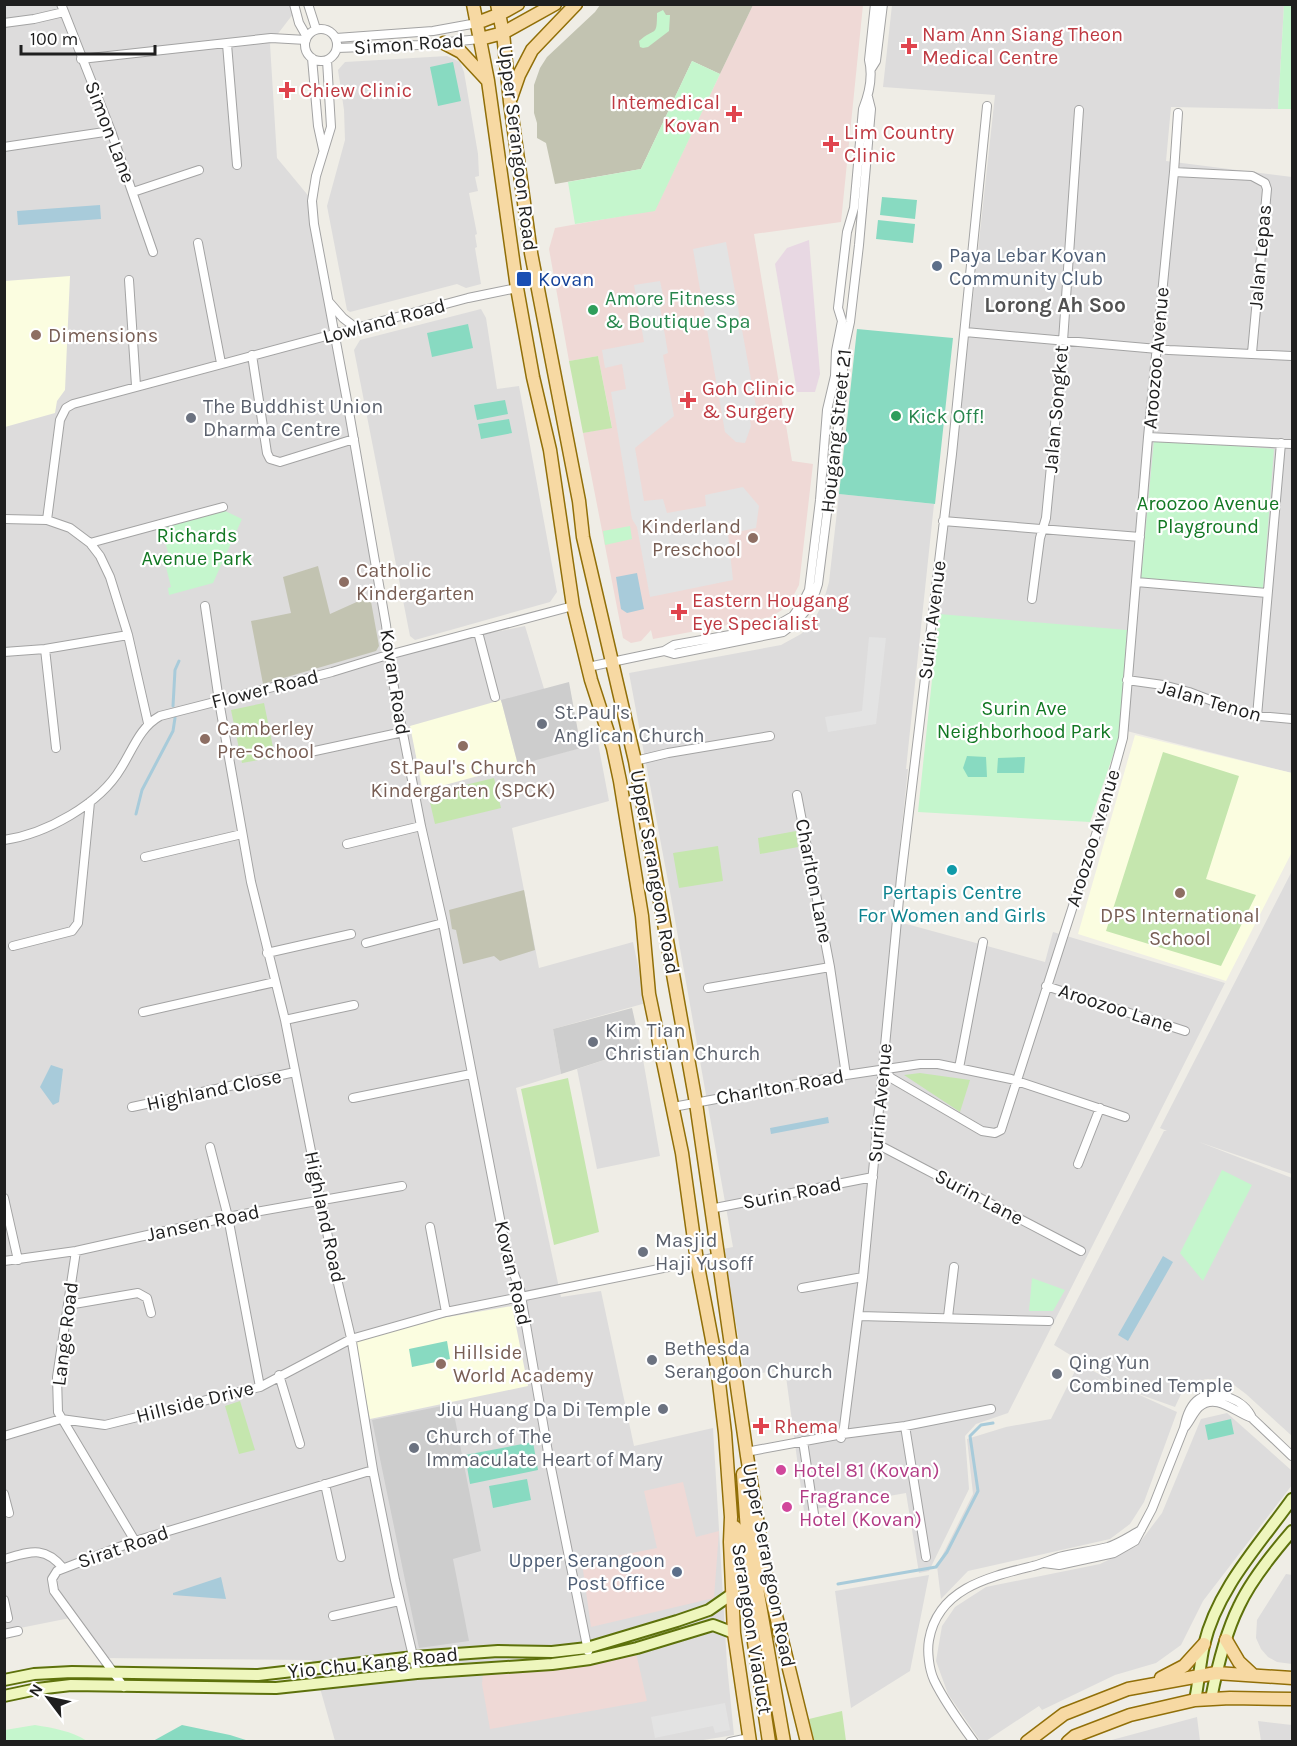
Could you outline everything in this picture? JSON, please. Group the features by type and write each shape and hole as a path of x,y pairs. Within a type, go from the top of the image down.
{"main road":[{"name":"Upper Serangoon Road","path":"473,4 488,81 517,288 533,377 550,450 573,606 620,781 642,916 649,994 682,1154 697,1262 711,1330 720,1389 731,1517 734,1633 750,1740"},
{"path":"477,23 498,9 518,4"},
{"path":"480,39 503,33 555,4"},
{"path":"510,102 519,75 532,50 576,4"},
{"name":"Upper Serangoon Road","path":"498,9 536,280 579,501 583,537 635,761 696,1103 766,1575 807,1742"},
{"path":"444,43 461,52 488,81"},
{"name":"Serangoon Viaduct","path":"740,1404 747,1531 784,1742"},
{"path":"1195,1700 1204,1644 1223,1597 1239,1571 1293,1499"},
{"name":"Serangoon Viaduct","path":"731,1517 738,1536 769,1742"},
{"path":"1211,1699 1216,1672 1238,1607 1250,1586 1293,1531"},
{"name":"Yio Chu Kang Road","path":"4,1696 71,1685 276,1688 417,1673 552,1664 709,1610 732,1594"},
{"path":"709,1610 717,1615 713,1625 734,1633"},
{"name":"Yio Chu Kang Road","path":"4,1680 34,1674 114,1672 258,1675 414,1657 498,1651 589,1653 637,1648 713,1625"},
{"path":"1227,1640 1239,1662 1253,1675"},
{"path":"1027,1742 1064,1714 1174,1672 1184,1666 1204,1644"},
{"path":"1128,1689 1216,1672 1293,1678"},
{"path":"18,1677 20,1693"},
{"path":"1068,1742 1075,1736 1130,1715 1195,1700 1293,1700"}],"street":[{"path":"81,59 264,39 307,38 316,29 329,30 336,38 337,48 333,56 327,60 312,58 307,52 307,38 298,20 294,4"},
{"path":"308,4 316,29"},
{"name":"Hougang Street 21","path":"588,667 664,651 674,645 774,627 793,616 809,590 820,500 827,410 835,376 836,351 842,321 838,308 847,232 854,208 863,109 868,95 871,69 869,60 875,4"},
{"name":"Hougang Street 21","path":"871,69 876,61 883,4"},
{"path":"4,24 63,8"},
{"name":"Simon Lane","path":"63,8 111,131 153,252"},
{"path":"287,38 296,31 298,20"},
{"name":"Simon Road","path":"336,38 433,31 477,23"},
{"name":"Simon Road","path":"337,48 480,39"},
{"path":"227,44 237,165"},
{"name":"Kovan Road","path":"312,58 318,126 323,149"},
{"name":"Kovan Road","path":"327,60 331,127 323,149 314,188 312,212 421,826 443,923 507,1255 521,1295 549,1458 589,1653"},
{"name":"Hougang Street 21","path":"664,651 674,654 783,632 798,622 815,597 842,395 844,350 850,322 856,267 871,109 868,95"},
{"name":"Surin Avenue","path":"842,1436 859,1316 901,878 965,332 987,106"},
{"name":"Jalan Songket","path":"1032,599 1046,518 1063,341 1079,110"},
{"name":"Aroozoo Avenue","path":"884,1070 891,1078 974,1126 991,1133 998,1133 1001,1130 1099,825 1123,738 1178,114"},
{"path":"4,147 111,131"},
{"name":"Simon Lane","path":"133,192 199,170"},
{"name":"Jalan Lepas","path":"1174,172 1252,176 1264,183 1267,189 1252,353"},
{"path":"198,243 221,363"},
{"path":"129,280 136,386"},
{"name":"Lowland Road","path":"46,520 59,426 64,411 77,402 468,298 517,288"},
{"path":"328,301 343,318 356,328"},
{"path":"965,332 1157,349 1293,356"},
{"path":"252,355 267,453 272,460 280,462 354,439"},
{"path":"1148,437 1293,444"},
{"path":"1257,716 1281,443"},
{"path":"90,543 223,507"},
{"path":"4,519 46,520 70,528 90,543 106,565 128,635 148,723 115,777 90,802 40,830 4,840"},
{"path":"943,520 1140,537"},
{"path":"1136,582 1267,593"},
{"name":"Highland Road","path":"205,606 242,834 267,953 285,1020 351,1339 373,1470 399,1601 417,1673"},
{"name":"Flower Road","path":"148,723 166,713 219,701 573,606"},
{"path":"478,632 495,697"},
{"path":"4,652 45,649 128,635"},
{"path":"45,649 56,748"},
{"name":"Jalan Tenon","path":"1127,680 1163,685 1189,692 1257,716 1293,719"},
{"path":"301,754 403,732"},
{"path":"635,761 668,753 770,736"},
{"name":"Charlton Lane","path":"797,795 830,967 846,1075"},
{"path":"13,946 76,928 90,802"},
{"path":"346,844 421,826"},
{"path":"145,857 242,834"},
{"path":"366,943 443,923"},
{"path":"267,953 351,934"},
{"path":"959,1068 983,942"},
{"name":"Charlton Lane","path":"708,988 830,967"},
{"path":"143,1012 274,982"},
{"name":"Aroozoo Lane","path":"1046,986 1185,1030"},
{"path":"285,1020 354,1005"},
{"name":"Charlton Road","path":"673,1107 846,1075 929,1064 1017,1081 1125,1117"},
{"name":"Highland Close","path":"132,1107 295,1072"},
{"path":"353,1098 471,1074"},
{"path":"1078,1164 1100,1108"},
{"name":"Surin Lane","path":"877,1144 1081,1251"},
{"path":"210,1147 228,1217 260,1387"},
{"name":"Surin Road","path":"710,1209 873,1177"},
{"name":"Jansen Road","path":"4,1262 76,1251 228,1217 402,1186"},
{"path":"4,1198 18,1260"},
{"path":"430,1227 447,1312"},
{"name":"Lange Road","path":"76,1251 57,1377 58,1412 135,1541"},
{"name":"Hillside Drive","path":"4,1436 61,1419 105,1425 260,1387 351,1339 447,1312 521,1295 604,1281 718,1257"},
{"path":"948,1317 954,1267"},
{"path":"802,1288 863,1277"},
{"path":"68,1305 138,1293 147,1298 151,1313"},
{"path":"859,1316 1049,1321"},
{"path":"279,1376 300,1444"},
{"path":"974,1742 933,1679 927,1646 937,1616 955,1594 977,1581 1044,1563 1059,1565 1114,1553 1135,1541 1184,1428 1199,1407 1214,1402 1222,1403 1252,1418 1293,1456"},
{"path":"747,1454 842,1436 902,1428 991,1409"},
{"path":"905,1426 926,1557"},
{"path":"803,1443 814,1514"},
{"name":"Sirat Road","path":"124,1687 54,1591 52,1579 57,1571 135,1541 373,1470"},
{"path":"325,1484 341,1557"},
{"path":"4,1494 9,1513"},
{"path":"4,1559 31,1552 41,1552 52,1556 63,1568"},
{"path":"4,1600 8,1618"},
{"path":"333,1616 399,1601"},
{"path":"4,1634 18,1631"},
{"path":"730,1742 750,1740"}],"shaded area":[{"path":"4,5 300,5 270,44 277,158 311,199 395,652 525,626 545,692 411,726 422,790 598,743 609,801 512,828 539,968 633,942 646,1003 553,1029 561,1074 516,1088 561,1297 601,1291 634,1446 713,1428 727,1665 734,1735 691,1742 335,1741 312,1660 101,1658 70,1618 5,1631"},
{"path":"600,5 753,5 720,74 692,61 641,169 555,184 546,143 537,138 534,85 547,57"},
{"path":"753,5 863,5 841,222 754,234 792,461 813,464 799,585 788,606 771,617 653,639 651,630 641,641 631,643 623,638 583,433 612,427 598,356 569,361 549,249 555,228 655,210"},
{"path":"892,5 1284,5 1278,109 1171,107 1166,161 1292,177 1292,773 1115,728 1123,631 938,616 995,95 883,87"},
{"path":"447,56 460,62 464,72 478,154 479,176 475,177 478,191 469,193 477,234 475,235 477,247 475,248 481,284 466,288 457,284 350,312 347,310 327,206 345,140 344,110 338,70 345,62"},
{"path":"809,240 820,374 815,392 797,392 775,264 787,248"},
{"path":"726,242 757,412 750,419 751,426 745,443 736,442 725,432 693,249"},
{"name":"Dimensions","path":"70,276 65,390 57,401 55,413 5,427 5,281"},
{"path":"660,281 665,304 660,307 668,353 663,355 674,416 635,448 644,501 663,499 667,513 706,506 705,495 743,487 759,506 756,528 728,534 733,580 650,597 637,527 632,519 611,392 626,389 622,364 605,368 602,350 644,342 634,285"},
{"path":"481,309 486,318 497,389 519,386 557,592 550,602 415,640 410,636 354,350 360,340"},
{"path":"839,494 934,504 892,920 1045,962 1053,932 1225,983 1008,1413 976,1424 965,1436 969,1489 929,1571 919,1573 906,1493 804,1511 785,1369 745,1376 723,1249 733,1247 629,673 781,645 801,634 813,622 823,603 829,582"},
{"path":"318,566 330,614 370,596 379,646 376,651 263,684 251,621 291,613 283,577"},
{"path":"869,637 886,638 876,724 828,732 825,717 862,711"},
{"path":"569,682 581,748 518,765 501,700"},
{"name":"St.Paul's Church Kindergarten (SPCK)","path":"501,700 518,765 423,791 410,726"},
{"name":"DPS International School","path":"1135,735 1292,773 1292,852 1226,981 1078,934"},
{"path":"1292,871 1292,1174 1199,1142 1292,1178 1292,1436 1226,1379 1205,1379 1182,1392 1175,1407 1133,1392 1177,1412 1144,1502 1130,1524 1110,1539 968,1571 941,1599 937,1566 973,1494 967,1439 1006,1427 1051,1419 1079,1363 1126,1389 1054,1345 1164,1131 1167,1131 1160,1128"},
{"path":"524,890 535,950 500,961 494,956 463,964 456,930 452,929 449,910"},
{"path":"632,1008 641,1048 561,1074 553,1029"},
{"path":"641,1048 660,1156 597,1169 577,1069"},
{"name":"Hillside World Academy","path":"512,1306 528,1386 370,1419 354,1341 442,1318"},
{"path":"452,1404 481,1551 453,1559 469,1641 419,1648 372,1420"},
{"path":"1227,1413 1291,1470 1292,1485 1203,1601 1181,1645 1156,1663 1115,1675 1042,1710 1039,1706 981,1742 948,1694 936,1661 942,1626 955,1607 986,1587 1100,1564 1137,1546 1162,1513 1201,1419"},
{"path":"683,1482 696,1537 719,1531 714,1598 591,1627 582,1563 657,1548 644,1491"},
{"path":"1286,1574 1292,1575 1292,1664 1277,1662 1268,1657 1256,1638 1257,1620"},
{"path":"929,1575 910,1671 851,1708 835,1591"},
{"path":"636,1653 647,1701 490,1729 482,1684 483,1673"},
{"path":"725,1703 730,1730 715,1733 713,1726 655,1738 651,1717"},
{"path":"1197,1717 1200,1741 1108,1741"},
{"path":"1258,1721 1292,1725 1292,1741 1261,1741"}],"green space":[{"path":"1284,5 1292,5 1292,109 1278,109"},
{"path":"663,10 666,15 670,15 669,31 648,47 640,47 639,41 656,29 657,13"},
{"path":"692,61 720,74 655,211 575,224 568,182 641,169"},
{"path":"453,62 461,101 438,106 430,67"},
{"path":"882,197 917,200 915,219 880,215"},
{"path":"878,220 915,224 913,243 876,239"},
{"path":"468,324 473,348 432,357 427,333"},
{"name":"Kick Off!","path":"857,329 953,338 935,504 839,494"},
{"path":"598,356 612,428 583,433 569,361"},
{"path":"505,400 508,414 477,420 474,405"},
{"path":"509,419 512,433 481,439 478,424"},
{"name":"Aroozoo Avenue Playground","path":"1154,440 1274,449 1263,589 1141,578"},
{"name":"Richards Avenue Park","path":"223,510 242,519 213,583 169,595 168,588 171,587 166,567 171,565 161,525"},
{"path":"630,526 632,539 605,545 603,531"},
{"name":"Surin Ave Neighborhood Park","path":"939,614 1127,630 1119,738 1090,822 918,812"},
{"path":"264,703 275,757 242,763 231,710"},
{"path":"1163,752 1239,776 1206,879 1256,895 1221,966 1106,931"},
{"path":"967,756 986,757 987,777 968,777 963,768"},
{"path":"1025,757 1024,773 997,773 998,758"},
{"path":"494,778 501,808 435,824 428,794"},
{"path":"796,831 798,847 760,854 758,838"},
{"path":"718,846 723,881 679,888 673,853"},
{"path":"920,1073 970,1080 960,1112 904,1075"},
{"path":"568,1078 599,1232 554,1245 521,1089"},
{"path":"1222,1170 1252,1185 1203,1281 1180,1253"},
{"path":"1032,1278 1065,1290 1053,1311 1029,1311"},
{"path":"447,1341 450,1359 412,1367 409,1349"},
{"path":"240,1401 255,1450 239,1454 225,1406"},
{"path":"1231,1419 1234,1434 1208,1440 1205,1425"},
{"path":"533,1442 538,1470 470,1484 465,1455"},
{"path":"527,1479 531,1500 493,1508 489,1486"},
{"path":"842,1711 846,1741 814,1741 809,1719"},
{"path":"35,1725 69,1732 87,1741 5,1742 5,1730"},
{"path":"182,1725 230,1735 249,1741 153,1741"}],"water":[{"path":"100,205 101,219 18,225 17,211"},
{"path":"637,573 644,609 627,613 621,609 616,577"},
{"path":"51,1065 63,1069 59,1102 53,1105 40,1087"},
{"path":"828,1117 829,1123 771,1134 770,1128"},
{"path":"1163,1256 1173,1262 1128,1341 1118,1335"},
{"path":"221,1577 226,1599 173,1595 173,1593"}],"waterway":[{"path":"173,706 175,670 179,661"},
{"path":"136,814 142,790 173,731 175,718"},
{"path":"838,1584 936,1567 947,1552 978,1491 970,1436 981,1425 993,1423"}],"place":[{"name":"Nam Ann Siang Theon Medical Centre","path":"909,46"},
{"name":"Chiew Clinic","path":"287,90"},
{"name":"Intemedical Kovan","path":"734,114"},
{"name":"Lim Country Clinic","path":"831,144"},
{"name":"Paya Lebar Kovan Community Club","path":"937,266"},
{"name":"Kovan","path":"524,279"},
{"name":"Amore Fitness & Boutique Spa","path":"593,310"},
{"name":"Dimensions","path":"36,335"},
{"name":"Goh Clinic & Surgery","path":"688,400"},
{"name":"Kick Off!","path":"896,416"},
{"name":"The Buddhist Union Dharma Centre","path":"191,418"},
{"name":"Kinderland Preschool","path":"753,538"},
{"name":"Catholic Kindergarten","path":"344,582"},
{"name":"Eastern Hougang Eye Specialist","path":"679,612"},
{"name":"St.Paul's Anglican Church","path":"542,724"},
{"name":"Camberley Pre-School","path":"205,739"},
{"name":"St.Paul's Church Kindergarten (SPCK)","path":"463,746"},
{"name":"Pertapis Centre For Women and Girls","path":"952,870"},
{"name":"DPS International School","path":"1180,893"},
{"name":"Kim Tian Christian Church","path":"593,1042"},
{"name":"Masjid Haji Yusoff","path":"643,1252"},
{"name":"Bethesda Serangoon Church","path":"652,1360"},
{"name":"Hillside World Academy","path":"441,1364"},
{"name":"Qing Yun Combined Temple","path":"1057,1374"},
{"name":"Jiu Huang Da Di Temple","path":"663,1409"},
{"name":"Rhema","path":"761,1426"},
{"name":"Church of The Immaculate Heart of Mary","path":"414,1448"},
{"name":"Hotel 81 (Kovan)","path":"781,1470"},
{"name":"Fragrance Hotel (Kovan)","path":"787,1507"},
{"name":"Upper Serangoon Post Office","path":"677,1572"}],"district":[{"name":"Lorong Ah Soo","path":"1055,305"}]}
